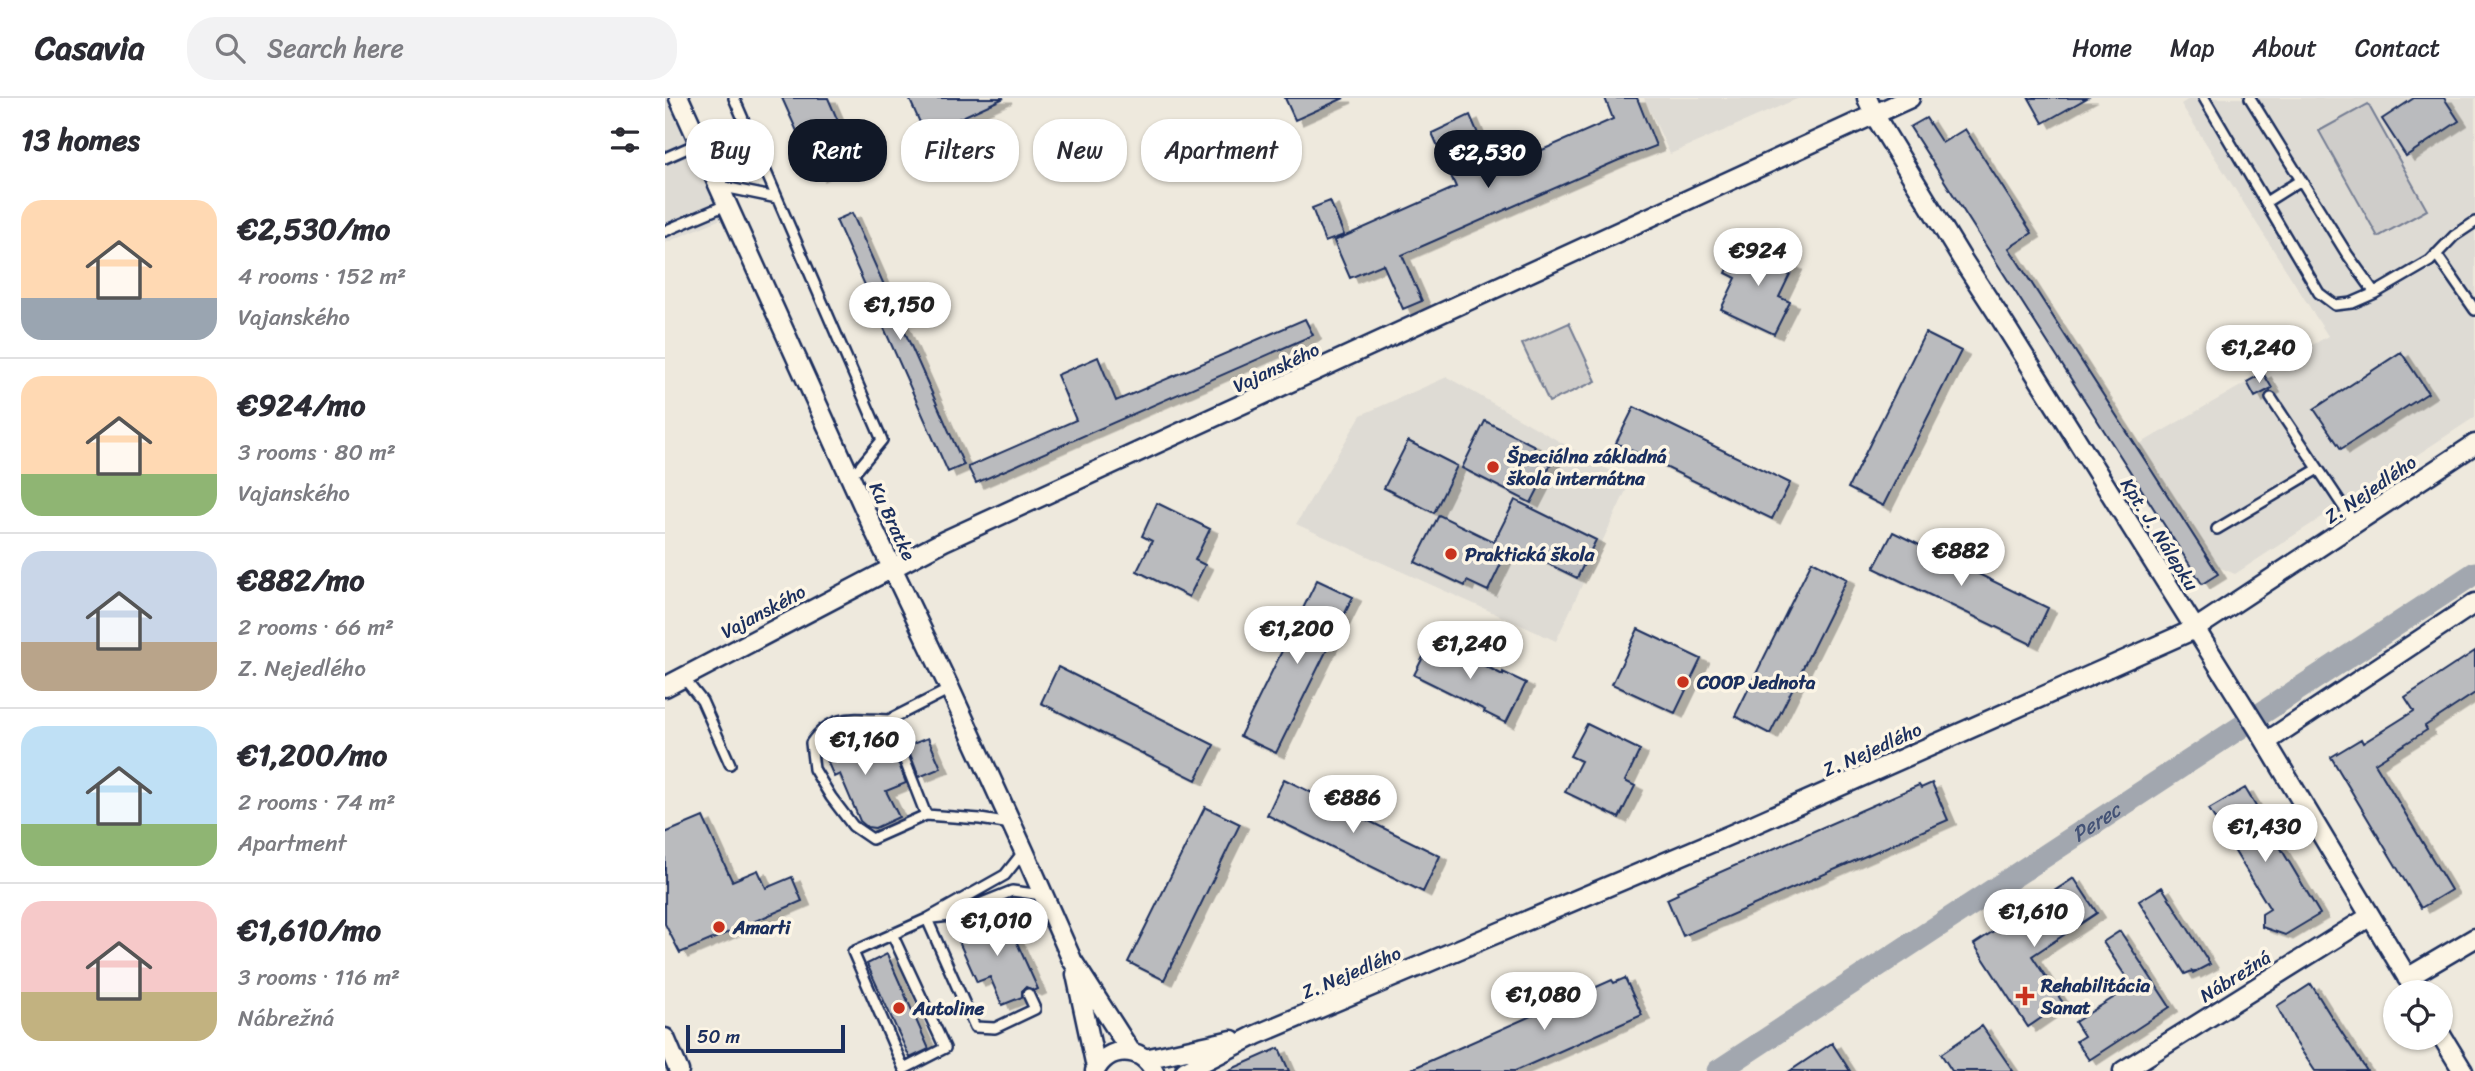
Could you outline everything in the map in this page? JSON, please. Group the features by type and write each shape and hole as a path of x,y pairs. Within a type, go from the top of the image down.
{"street":[{"name":"Ku Bratke","path":"679,98 688,119"},
{"name":"Kpt. J. Nálepku","path":"1867,98 1875,116 1962,259 2263,737 2408,980"},
{"name":"Vajanského","path":"665,687 944,541 1910,98"},
{"name":"Ku Bratke","path":"716,182 1072,960 1096,1069"},
{"name":"Z. Nejedlého","path":"1185,1071 1256,1035 1732,834 2196,629 2475,444"},
{"path":"2263,737 2475,603"},
{"name":"Nábrežná","path":"2123,1071 2369,917"},
{"path":"2418,980 2475,938"},
{"name":"Ku Bratke","path":"1072,960 1143,1060"},
{"name":"Z. Nejedlého","path":"1096,1069 1111,1054 1143,1060 1256,1035"},
{"path":"665,1038 679,1071"},
{"path":"2450,1050 2463,1071"}],"lane":[{"path":"734,98 881,440 858,469 848,473"},
{"path":"2204,98 2319,293 2335,305 2352,303 2375,293 2430,261 2454,236 2475,222"},
{"path":"2250,98 2347,254 2375,293"},
{"path":"665,158 686,149"},
{"path":"2266,202 2301,180"},
{"path":"717,185 777,198"},
{"path":"665,231 726,205"},
{"path":"2436,254 2475,310"},
{"path":"2271,398 2355,524"},
{"path":"2217,529 2318,469"},
{"path":"683,677 702,701 730,764"},
{"path":"950,689 889,720 851,716 820,731 811,743 814,769 853,827 872,839 926,815 1011,824"},
{"path":"889,720 926,815"},
{"path":"892,934 945,1048 904,1069 853,952 892,934 927,919 1005,875 1024,851"},
{"path":"927,919 950,916 1012,891 1044,895"},
{"path":"993,916 997,897"},
{"path":"927,919 975,1027 995,1028 1035,1009 1028,994"}],"shaded area":[{"path":"665,98 688,98 696,119 686,119 686,182 718,182 730,215 665,243"},
{"path":"1644,98 1799,98 1670,154"},
{"path":"2190,98 2475,98 2475,417 2235,574 2216,566 2138,445 2328,336 2181,104"},
{"path":"2368,104 2427,210 2378,237 2319,131"},
{"path":"1569,323 1596,381 1549,402 1522,344"},
{"path":"1447,377 1630,482 1556,641 1296,524 1361,415"}],"building":[{"path":"782,98 828,98 837,119 791,119"},
{"path":"909,98 1004,98 958,119 918,119"},
{"path":"1285,98 1344,98 1297,119 1295,119"},
{"path":"1605,98 1637,98 1656,146 1402,255 1422,301 1403,309 1383,264 1350,278 1334,241 1456,187 1432,133 1470,115 1494,171 1613,119"},
{"path":"2029,98 2087,98 2043,123"},
{"path":"2414,98 2444,98 2459,121 2406,156 2382,119"},
{"path":"1926,118 1942,143 1965,129 2032,233 2009,248 2218,574 2202,584 1910,127"},
{"path":"1330,201 1344,235 1325,242 1312,208"},
{"path":"852,213 964,465 948,472 836,220"},
{"path":"1741,241 1794,266 1779,297 1790,302 1774,334 1721,309 1736,278 1726,273"},
{"path":"1305,319 1313,335 976,483 968,467 1076,420 1057,375 1098,357 1116,401"},
{"path":"1925,333 1961,351 1883,506 1848,488"},
{"path":"2401,352 2428,393 2341,449 2314,409"},
{"path":"2263,373 2272,388 2255,397 2247,382"},
{"path":"1634,407 1790,483 1772,519 1616,443"},
{"path":"1485,421 1535,446 1532,453 1552,462 1531,503 1462,468"},
{"path":"1408,441 1457,466 1434,513 1384,488"},
{"path":"1515,500 1596,540 1577,578 1510,545 1488,591 1467,581 1465,586 1415,562 1439,515 1494,542"},
{"path":"1157,503 1210,529 1195,560 1205,565 1189,597 1137,571 1152,541 1142,536"},
{"path":"1893,532 2048,608 2031,644 1874,568"},
{"path":"1812,561 1847,579 1770,734 1735,716"},
{"path":"1317,580 1353,597 1276,753 1240,736"},
{"path":"1638,629 1701,659 1675,713 1612,684"},
{"path":"1432,639 1503,675 1503,672 1526,683 1506,723 1414,675"},
{"path":"2475,651 2475,693 2425,726 2427,730 2375,763 2451,890 2421,908 2331,757 2361,739 2363,743 2414,711 2405,697"},
{"path":"1058,667 1214,745 1196,780 1041,703"},
{"path":"1587,724 1640,750 1625,781 1635,786 1619,818 1565,792 1581,761 1570,756"},
{"path":"858,727 872,760 894,751 906,783 886,791 899,817 875,828 867,827 860,821 840,774 834,777 820,744"},
{"path":"928,738 941,768 919,777 907,746"},
{"path":"1284,779 1440,856 1423,892 1267,815"},
{"path":"1932,783 1948,820 1683,936 1667,899 1678,894 1677,891 1919,785 1921,788"},
{"path":"2245,788 2320,914 2285,935 2262,927 2262,914 2270,909 2209,809"},
{"path":"1205,807 1240,824 1164,980 1128,962"},
{"path":"703,817 732,881 758,870 766,888 792,877 802,901 680,953 665,924 665,833"},
{"path":"2074,878 2097,913 2032,956 2063,1003 2028,1027 1974,944"},
{"path":"2162,887 2210,964 2193,973 2192,971 2185,974 2139,901"},
{"path":"1003,912 1038,989 1034,991 1026,987 1022,991 1022,997 1002,1005 990,977 977,982 955,933 987,919 991,923 996,922"},
{"path":"2120,931 2170,1007 2089,1060 2076,1041 2084,1036 2075,1022 2132,986 2103,942"},
{"name":"Autoline","path":"887,954 929,1049 910,1058 867,964"},
{"path":"1625,978 1642,1015 1515,1071 1407,1071 1612,980 1614,983"},
{"path":"2311,984 2367,1071 2315,1071 2293,1038 2277,1006"},
{"path":"1982,1026 2013,1071 1952,1071 1941,1054"},
{"path":"1832,1043 1850,1071 1790,1071"},
{"path":"1279,1048 1289,1071 1227,1071"}],"waterway":[{"name":"Perec","path":"1718,1071 2475,573"}],"place":[{"name":"Špeciálna základná škola internátna","path":"1493,467"},
{"name":"Praktická škola","path":"1451,554"},
{"name":"COOP Jednota","path":"1683,682"},
{"name":"Amarti","path":"719,927"},
{"name":"Rehabilitácia Sanat","path":"2025,996"},
{"name":"Autoline","path":"899,1008"}]}
